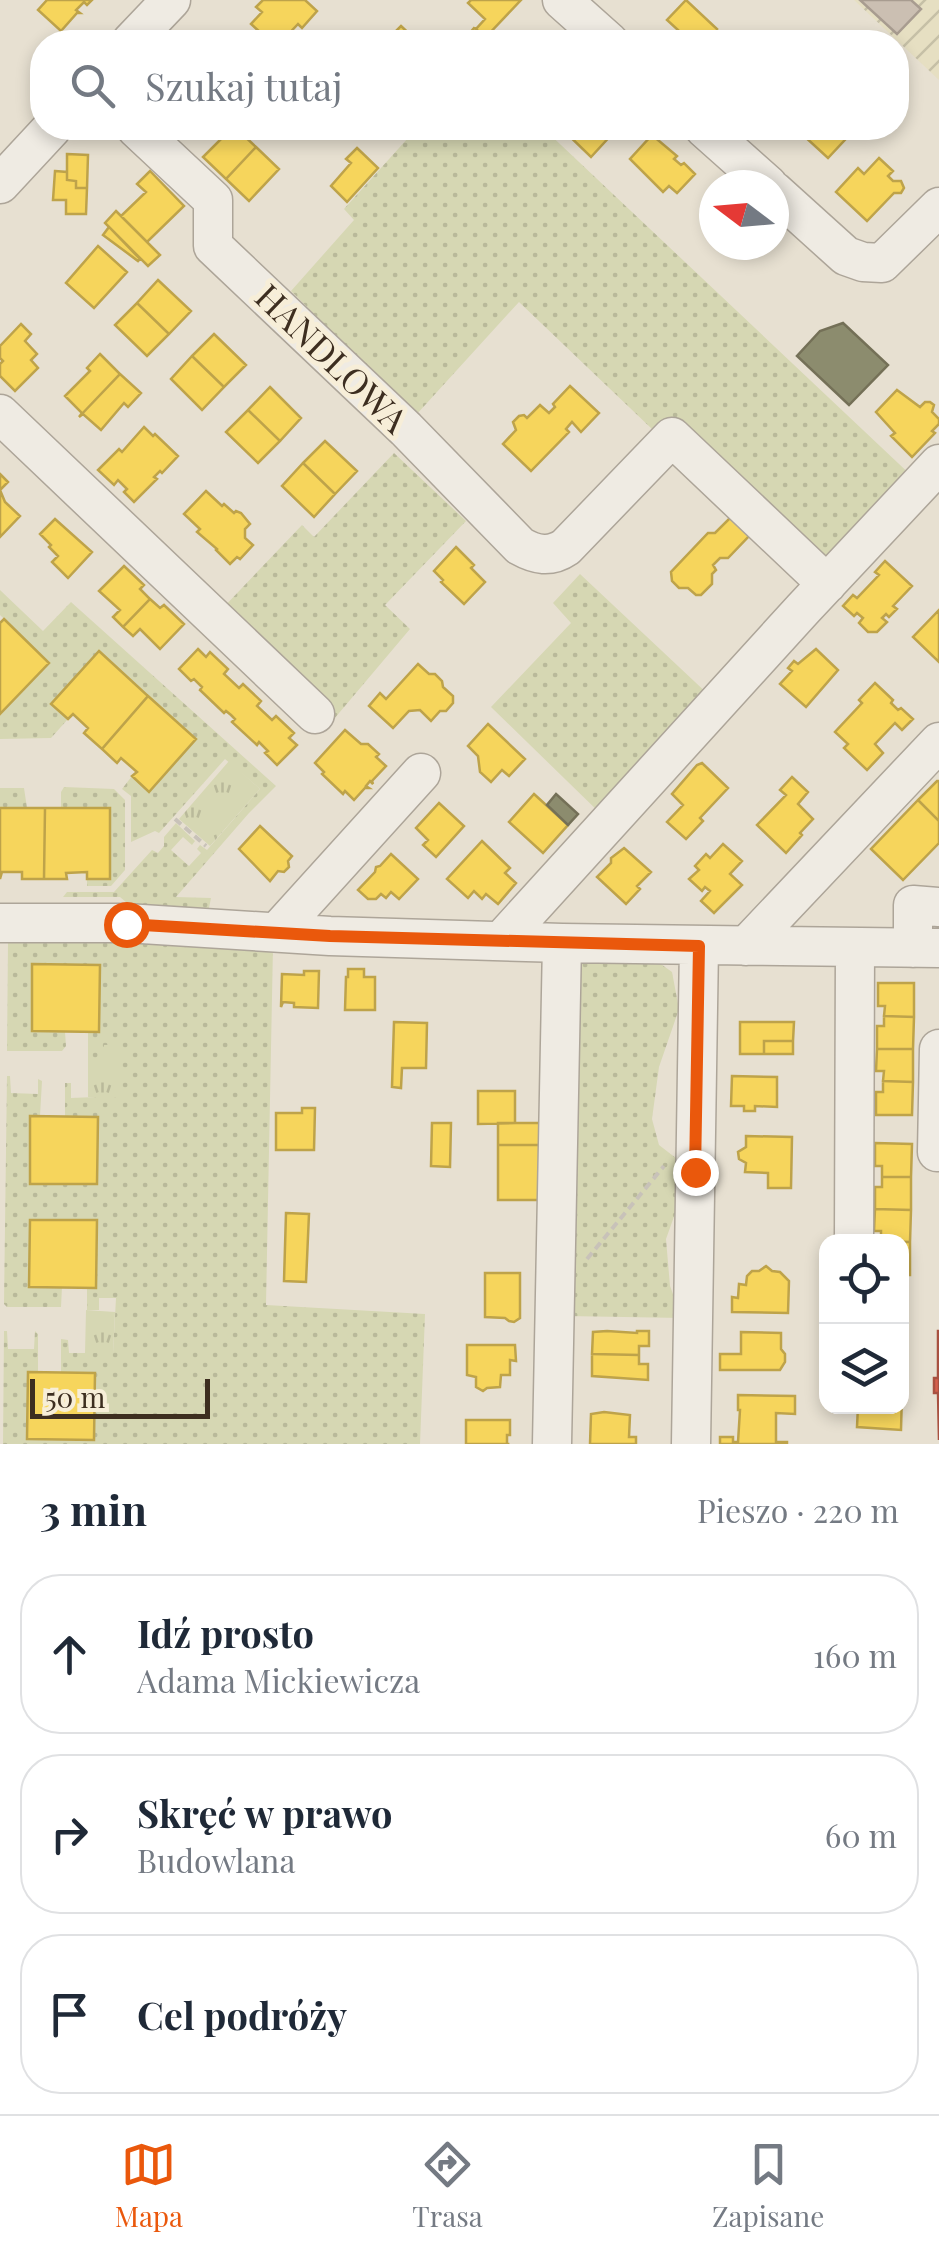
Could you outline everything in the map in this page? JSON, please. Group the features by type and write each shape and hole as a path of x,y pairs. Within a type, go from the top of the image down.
{"street":[{"path":"142,30 171,0"},
{"path":"562,0 596,30"},
{"path":"0,184 41,140"},
{"name":"HANDLOWA","path":"149,140 214,200 213,246 406,429 520,546 535,554 557,553 566,547 672,437 827,584"},
{"path":"717,140 751,170"},
{"path":"789,205 846,256 882,264 939,207"},
{"path":"0,414 315,714"},
{"path":"501,941 939,464"},
{"path":"746,946 939,742"},
{"path":"277,932 421,773"},
{"path":"0,922 562,943 926,948 913,905 939,907"},
{"path":"552,1444 562,943"},
{"path":"691,1444 699,946"},
{"path":"854,1234 855,947"},
{"path":"937,1152 939,1049"}],"path":[{"path":"175,819 206,846"},
{"path":"554,1300 696,1127"}],"shaded area":[{"path":"854,0 939,0 939,80 909,52 909,30 886,30"}],"green space":[{"path":"406,140 556,140 916,480 826,564 667,424 652,429 519,302 416,415 291,291 354,220 344,209"},
{"path":"394,453 466,521 385,605 410,629 334,719 221,610 302,525 314,537"},
{"path":"580,574 711,697 604,817 491,707 571,623 553,603"},
{"path":"0,590 43,631 71,602 276,786 176,897 211,898 207,918 140,914 120,897 63,897 67,892 114,892 152,850 158,853 164,846 164,837 176,823 195,841 192,845 183,837 171,850 189,866 201,853 197,849 200,845 207,850 260,789 225,759 159,833 155,831 131,842 131,796 122,789 132,776 149,791 196,738 99,652 52,705 68,719 51,738 0,739 0,714 49,663 0,615"},
{"path":"229,761 260,789 210,846 179,819"},
{"path":"64,787 114,789 125,800 125,870 111,886 87,886 87,879 110,879 110,808 61,808"},
{"path":"0,788 24,788 27,808 0,808"},
{"path":"12,936 273,946 266,1305 425,1314 420,1444 3,1444 4,1331 8,1349 34,1349 35,1331 38,1334 38,1372 28,1373 27,1439 94,1440 95,1373 61,1373 61,1339 68,1340 69,1353 113,1353 116,1298 99,1298 99,1310 87,1310 87,1288 96,1287 97,1220 30,1220 29,1287 62,1287 61,1307 4,1304 7,1076 11,1093 38,1094 38,1079 42,1081 40,1116 30,1117 31,1184 97,1184 98,1117 65,1117 65,1083 71,1083 71,1098 120,1096 120,1045 104,1060 88,1059 88,1032 99,1031 99,965 32,964 32,1031 65,1032 66,1046 62,1051 7,1051 8,942"},
{"path":"583,961 658,962 672,972 679,1009 659,1067 652,1119 659,1145 681,1162 681,1197 666,1239 670,1286 682,1318 565,1316 572,973"},
{"path":"104,1045 120,1045 120,1097 88,1097 88,1059 103,1059"},
{"path":"86,1310 115,1312 113,1353 85,1353"}],"building: Mieszkania":[{"path":"47,0 92,0 87,5 84,2 76,10 80,13 62,30 38,10"},
{"path":"263,0 305,0 317,11 302,28 298,24 292,30 258,30 251,24 262,12 256,7"},
{"path":"521,0 493,30 476,29 485,19 468,3"},
{"path":"686,0 717,29 678,30 667,20"},
{"path":"220,140 249,140 256,147 226,179 203,157"},
{"path":"573,140 607,140 591,157"},
{"path":"647,140 658,140 677,156 674,159 695,174 677,193 669,186 663,192 630,159"},
{"path":"808,140 845,140 828,158"},
{"path":"256,147 279,169 249,201 226,179"},
{"path":"357,148 378,168 347,202 331,186 351,163 346,159"},
{"path":"67,154 88,155 87,188 76,188 76,181 67,180"},
{"path":"879,158 893,171 888,176 901,181 904,188 867,221 836,192 858,168 864,174"},
{"path":"55,171 67,172 67,180 76,181 76,188 87,188 86,214 66,214 66,200 53,200"},
{"path":"150,171 184,206 147,242 121,216 146,192 137,184"},
{"path":"116,211 160,255 148,266 105,223"},
{"path":"109,227 140,259 138,261 103,235"},
{"path":"98,246 127,272 94,308 66,283"},
{"path":"158,280 191,311 169,334 137,303"},
{"path":"137,303 169,334 147,356 115,325"},
{"path":"21,324 31,334 25,341 37,354 31,360 38,368 15,391 0,376 0,346"},
{"path":"214,334 246,365 224,387 192,356"},
{"path":"100,354 120,374 79,417 82,413 65,396 90,371 87,368"},
{"path":"192,356 224,387 202,410 171,379"},
{"path":"120,374 141,393 128,407 124,403 101,430 83,414 79,417"},
{"path":"570,386 599,413 581,432 572,422 566,429 569,432 531,471 503,444 516,430 513,422 519,416 527,418 540,405 549,413"},
{"path":"270,387 301,418 280,441 248,410"},
{"path":"897,390 920,407 930,402 939,419 932,431 935,433 912,457 891,436 895,433 876,412"},
{"path":"248,410 280,441 258,463 226,432"},
{"path":"144,427 178,456 134,502 118,480 114,485 98,470 119,449 122,452"},
{"path":"325,441 357,471 335,494 303,463"},
{"path":"303,463 335,494 314,517 282,486"},
{"path":"0,474 8,482 0,490"},
{"path":"0,490 5,502 20,516 0,537"},
{"path":"206,491 222,506 241,513 250,524 245,529 245,538 253,545 230,564 184,514"},
{"path":"731,517 750,535 728,558 720,558 713,565 716,570 712,584 701,595 679,588 672,581 671,572 708,533 715,533"},
{"path":"55,519 92,552 68,578 52,562 58,556 40,534"},
{"path":"456,547 485,582 464,604 434,571"},
{"path":"885,561 912,586 893,606 897,609 882,618 887,622 877,632 868,632 859,623 863,618 843,606 853,595 857,598 879,575 875,572"},
{"path":"124,566 144,585 140,589 150,599 123,627 113,617 120,610 99,591"},
{"path":"150,599 160,608 164,605 184,624 160,649 140,629 133,636 123,627"},
{"path":"939,610 939,662 913,637"},
{"path":"4,619 49,663 0,714 0,623"},
{"path":"198,649 206,657 210,652 228,669 224,674 239,688 243,684 261,701 257,706 272,720 276,716 294,733 289,738 297,745 277,765 259,742 257,745 232,722 235,719 231,715 224,713 194,679 191,681 179,669"},
{"path":"816,649 838,670 806,707 780,684 792,671 788,668 794,661 798,664"},
{"path":"99,651 148,696 102,749 84,733 88,728 73,714 68,719 51,704"},
{"path":"418,664 442,681 453,696 453,703 431,721 420,710 409,711 393,728 369,706 380,693 386,699"},
{"path":"875,683 898,710 901,708 913,719 902,730 895,723 875,744 883,753 867,770 844,748 848,744 835,732"},
{"path":"148,696 196,739 149,792 132,776 137,772 121,758 117,763 102,749"},
{"path":"488,724 525,759 509,776 502,770 491,782 480,772 478,756 468,746"},
{"path":"345,730 361,744 368,744 386,766 354,800 345,791 343,794 315,763"},
{"path":"702,763 728,788 686,839 667,822 683,805 672,794"},
{"path":"792,777 808,792 798,804 813,819 786,853 757,825 786,795 780,790"},
{"path":"939,781 939,821 918,800"},
{"path":"534,794 568,825 543,853 509,822"},
{"path":"918,800 939,821 939,843 903,880 871,849"},
{"path":"439,803 464,826 436,857 423,845 428,840 416,828"},
{"path":"0,808 45,808 44,879 22,879 22,872 2,872 0,879"},
{"path":"45,808 110,808 110,879 87,879 87,872 66,873 67,879 44,879"},
{"path":"260,826 292,856 289,867 278,871 270,881 239,849"},
{"path":"482,841 510,868 505,873 516,883 498,904 486,894 482,899 474,891 468,898 447,879"},
{"path":"723,844 742,861 730,874 742,885 714,913 701,901 710,891 705,887 702,891 689,879 699,870 695,866 706,854 710,858"},
{"path":"624,848 651,872 626,904 597,877"},
{"path":"391,854 418,879 399,899 391,892 386,898 381,894 368,899 358,890"},
{"path":"32,964 100,965 99,1032 32,1031"},
{"path":"348,969 364,969 364,977 375,977 375,1010 345,1010"},
{"path":"304,971 319,971 318,1008 294,1007 294,1003 283,1002 281,1007 282,974 304,975"},
{"path":"878,983 914,983 914,1017 884,1016 885,1006 878,1006"},
{"path":"884,1016 914,1017 913,1049 877,1049 877,1026 884,1026"},
{"path":"394,1022 427,1023 426,1068 402,1068 401,1088 392,1087"},
{"path":"740,1022 794,1022 793,1041 764,1041 764,1054 740,1054"},
{"path":"764,1041 793,1041 793,1054 764,1054"},
{"path":"877,1049 913,1049 913,1082 883,1081 884,1071 876,1071"},
{"path":"732,1076 777,1077 777,1107 755,1106 755,1111 744,1111 744,1106 731,1106"},
{"path":"883,1081 913,1082 912,1115 876,1115 876,1092 883,1092"},
{"path":"478,1091 515,1091 515,1123 478,1124"},
{"path":"302,1108 315,1108 314,1150 276,1150 276,1113 302,1113"},
{"path":"30,1116 98,1117 97,1184 30,1184"},
{"path":"432,1123 451,1123 450,1167 431,1166"},
{"path":"498,1123 543,1123 543,1145 498,1145"},
{"path":"746,1136 792,1137 791,1188 768,1188 768,1173 745,1172 746,1163 739,1159 738,1152 746,1147"},
{"path":"875,1143 912,1144 911,1177 882,1177 882,1166 875,1166"},
{"path":"498,1145 543,1145 543,1200 498,1200"},
{"path":"882,1177 911,1177 911,1210 875,1209 875,1187 882,1187"},
{"path":"875,1209 911,1210 910,1242 909,1234 874,1231"},
{"path":"286,1213 309,1214 306,1282 284,1281"},
{"path":"30,1220 97,1220 96,1288 29,1287"},
{"path":"766,1266 789,1281 788,1313 732,1312 732,1297 738,1298 739,1284 746,1285 752,1271"},
{"path":"485,1273 520,1273 520,1318 514,1322 485,1317"},
{"path":"649,1331 649,1346 639,1346 639,1355 592,1354 593,1332"},
{"path":"741,1332 781,1333 785,1362 780,1370 720,1370 720,1354 741,1354"},
{"path":"467,1345 515,1345 516,1361 510,1360 510,1375 501,1375 500,1387 483,1391 476,1387 476,1377 467,1375"},
{"path":"592,1354 639,1355 639,1364 648,1364 648,1380 592,1376"},
{"path":"28,1372 95,1373 94,1440 27,1439"},
{"path":"738,1395 795,1396 795,1414 776,1413 776,1442 787,1444 720,1444 720,1437 733,1437 733,1442 738,1442"},
{"path":"591,1414 630,1415 629,1437 636,1437 636,1444 590,1444"},
{"path":"858,1414 902,1414 901,1430 857,1427"},
{"path":"466,1420 510,1420 509,1444 466,1444"}],"building: Handel":[{"path":"938,1331 939,1440 938,1393 934,1393 934,1378 938,1378"}],"building: Przemysł":[{"path":"843,323 888,365 849,405 797,356 820,331"},
{"path":"556,794 578,814 568,825 547,805"}],"building: Inne":[{"path":"860,0 911,0 921,9 901,30 893,30"}],"route":[{"path":"126,924 330,936 699,946 695,1172"}]}
